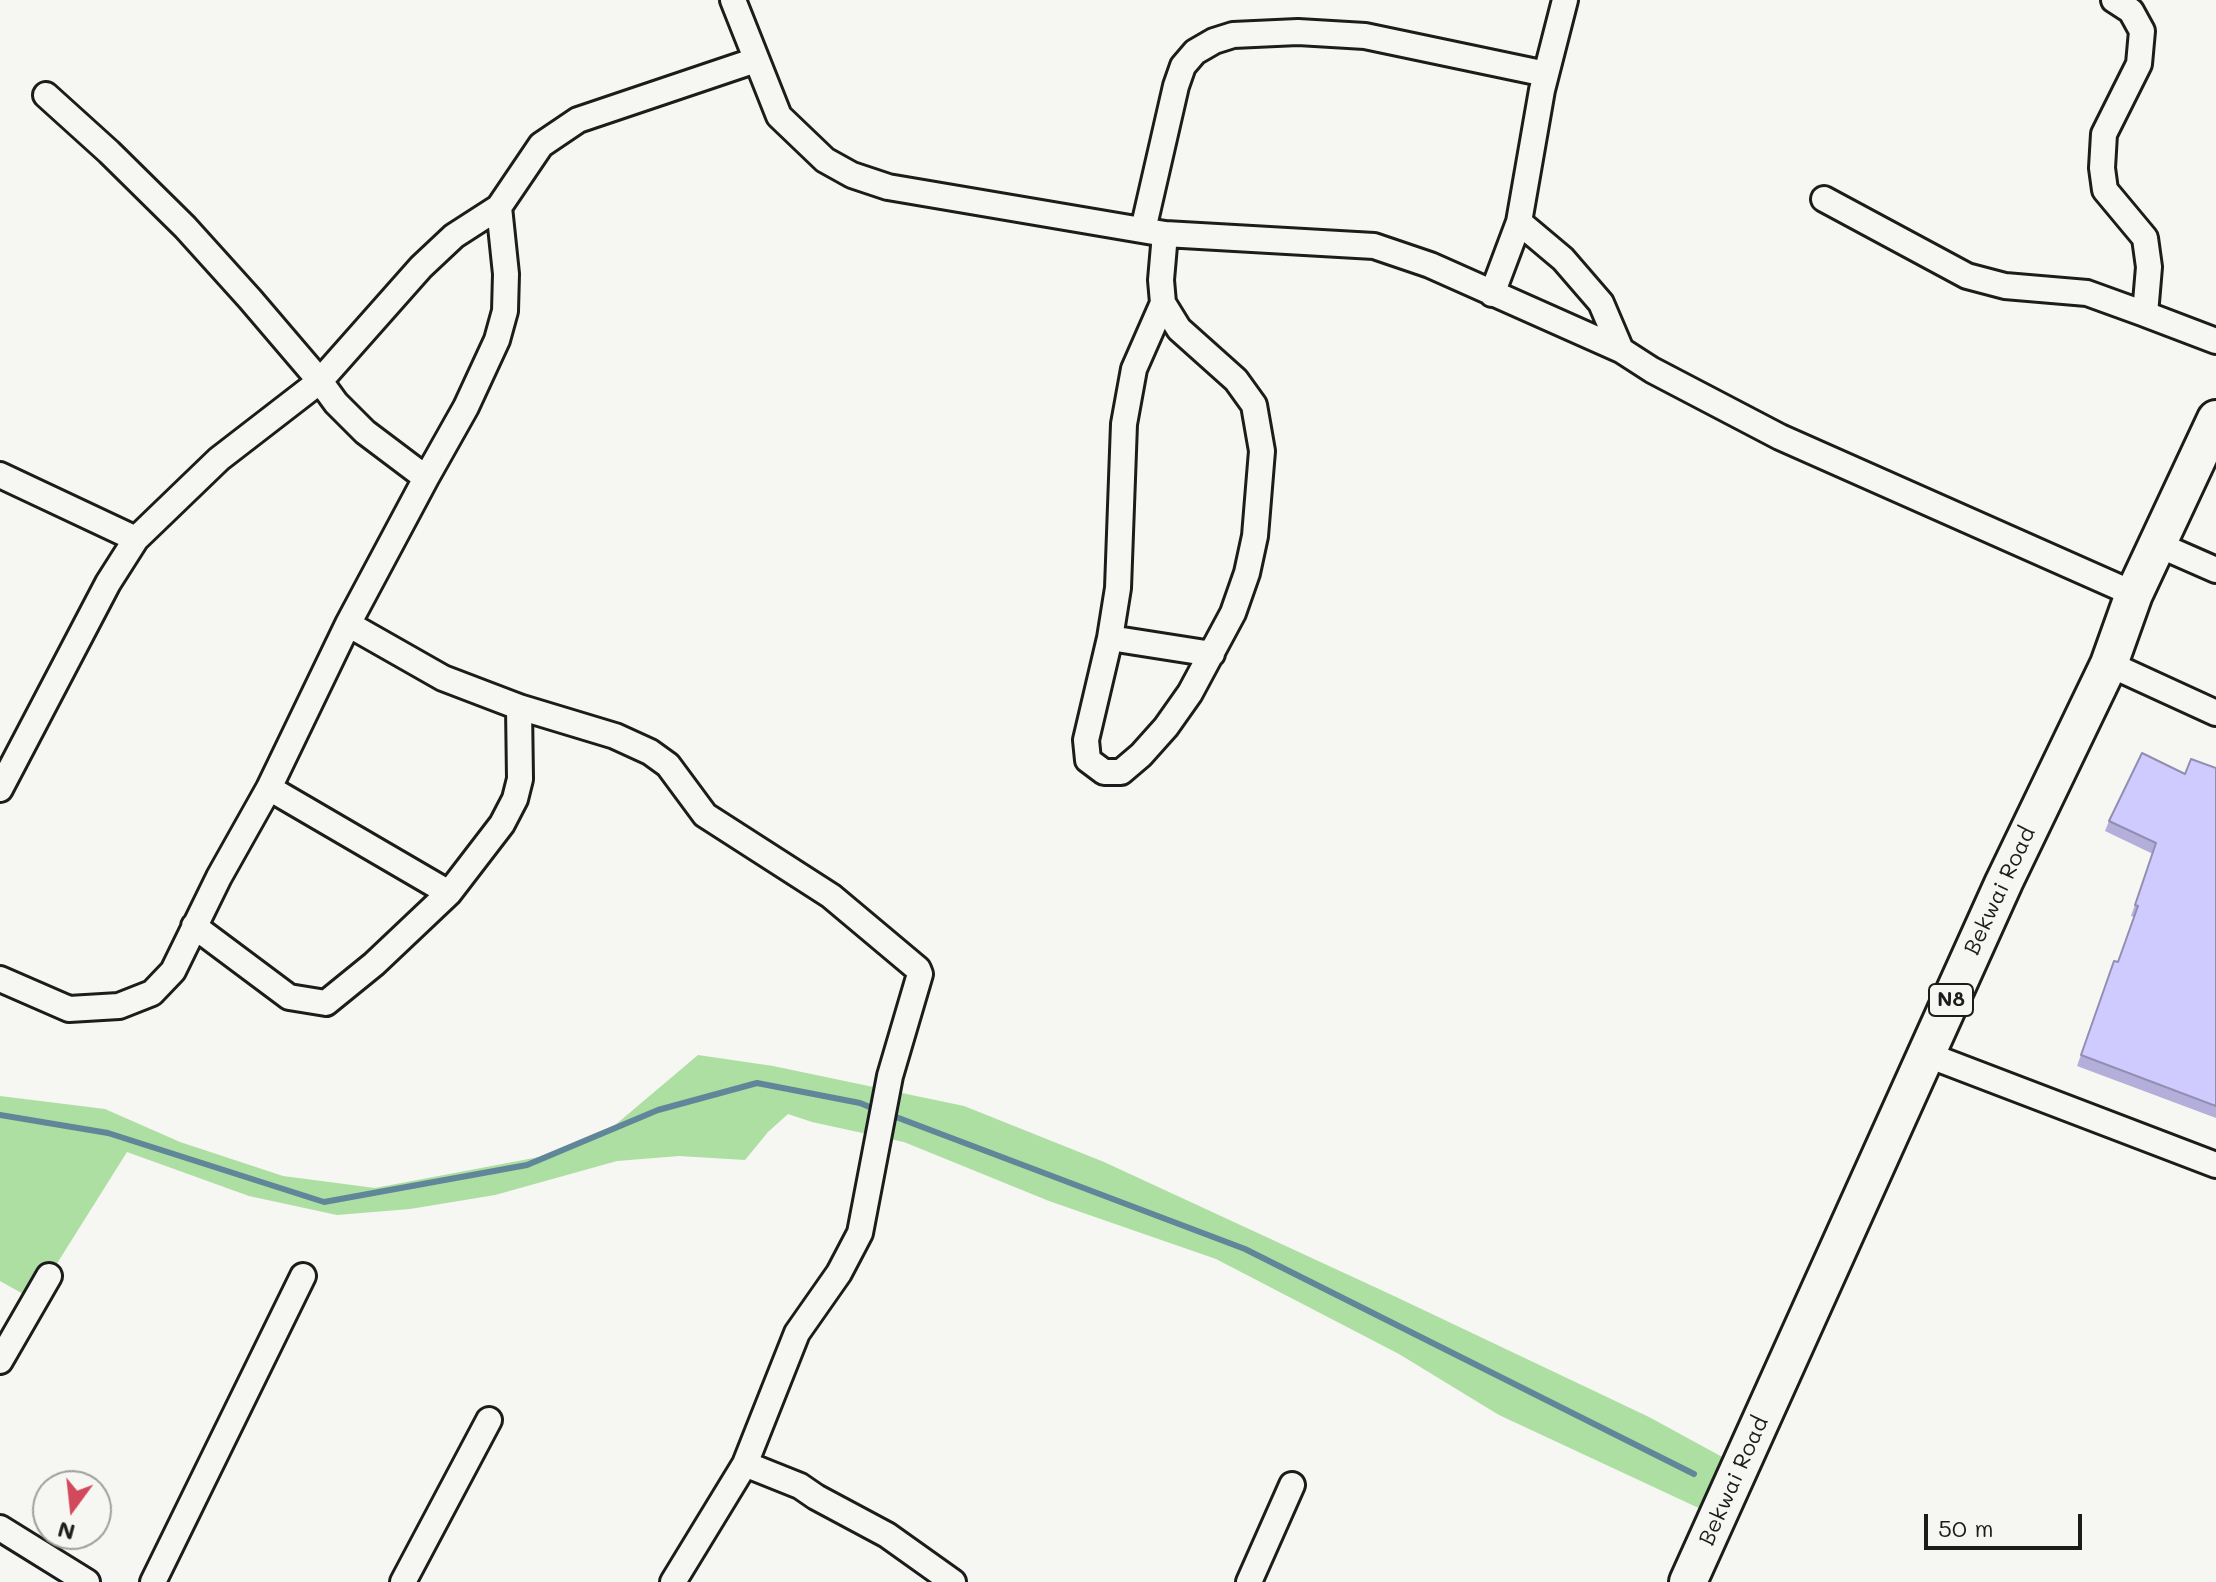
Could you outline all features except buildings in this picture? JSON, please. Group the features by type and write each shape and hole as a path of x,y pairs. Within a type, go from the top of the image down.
{"highway":[{"name":"Bekwai Road","path":"1688,1582 2004,882 2109,664 2134,594 2216,419"}],"street":[{"path":"733,0 779,116 825,160 852,175 888,187 1154,232 1374,246 1430,265 1621,350 1652,370 1780,437 2134,594"},
{"path":"1492,294 1519,222 1546,74 1565,0"},
{"path":"2114,0 2131,11 2142,31 2139,64 2104,134 2102,168 2105,190 2145,238 2149,267 2145,314"},
{"path":"1163,303 1134,369 1124,424 1118,588 1110,638 1086,740 1088,760 1104,772 1121,772 1149,746 1190,693 1233,613 1247,573 1255,536 1261,434 1254,405 1236,380 1179,329 1163,303 1154,232 1176,86 1183,66 1195,52 1233,35 1298,32 1365,36 1546,74"},
{"path":"0,789 108,583 136,539 219,459 320,381 421,267 454,236 499,207 541,145 578,120 756,60"},
{"path":"46,95 185,227 250,299 336,403 365,432 426,478"},
{"path":"1824,199 1967,276 2005,286 2087,293 2216,341"},
{"path":"0,979 69,1009 119,1006 152,993 173,971 269,788 348,624 466,407 497,340 505,311 506,274 499,207"},
{"path":"1519,222 1563,259 1601,303 1621,350"},
{"path":"0,475 136,539"},
{"path":"2159,545 2216,570"},
{"path":"348,624 443,678 519,707 615,736 650,752 668,765 705,815 831,896 918,969 920,974 890,1076 860,1233 839,1273 797,1333 745,1464 673,1582"},
{"path":"1110,638 1212,654"},
{"path":"2109,664 2216,713"},
{"path":"194,926 289,997 326,1003 374,964 449,893 502,824 515,799 520,779 519,707"},
{"path":"269,788 449,893"},
{"path":"1928,1055 2216,1165"},
{"path":"0,1361 49,1276"},
{"path":"153,1582 303,1276"},
{"path":"403,1582 489,1420"},
{"path":"745,1464 800,1486 887,1535 953,1582"},
{"path":"1249,1582 1292,1485"},
{"path":"0,1528 87,1582"}],"green space":[{"path":"698,1055 773,1066 964,1106 1104,1162 1394,1296 1649,1417 1726,1459 1703,1510 1499,1415 1399,1354 1216,1259 1049,1201 904,1142 788,1114 745,1160 679,1156 617,1161 495,1195 410,1209 337,1215 249,1196 127,1152 34,1300 0,1281 0,1096 105,1109 180,1142 283,1176 375,1188 555,1154 614,1126"}],"waterway":[{"path":"0,1115 108,1133 324,1202 527,1165 658,1110 757,1083 860,1103 877,1110"},
{"path":"888,1114 1245,1249 1694,1474"}]}
